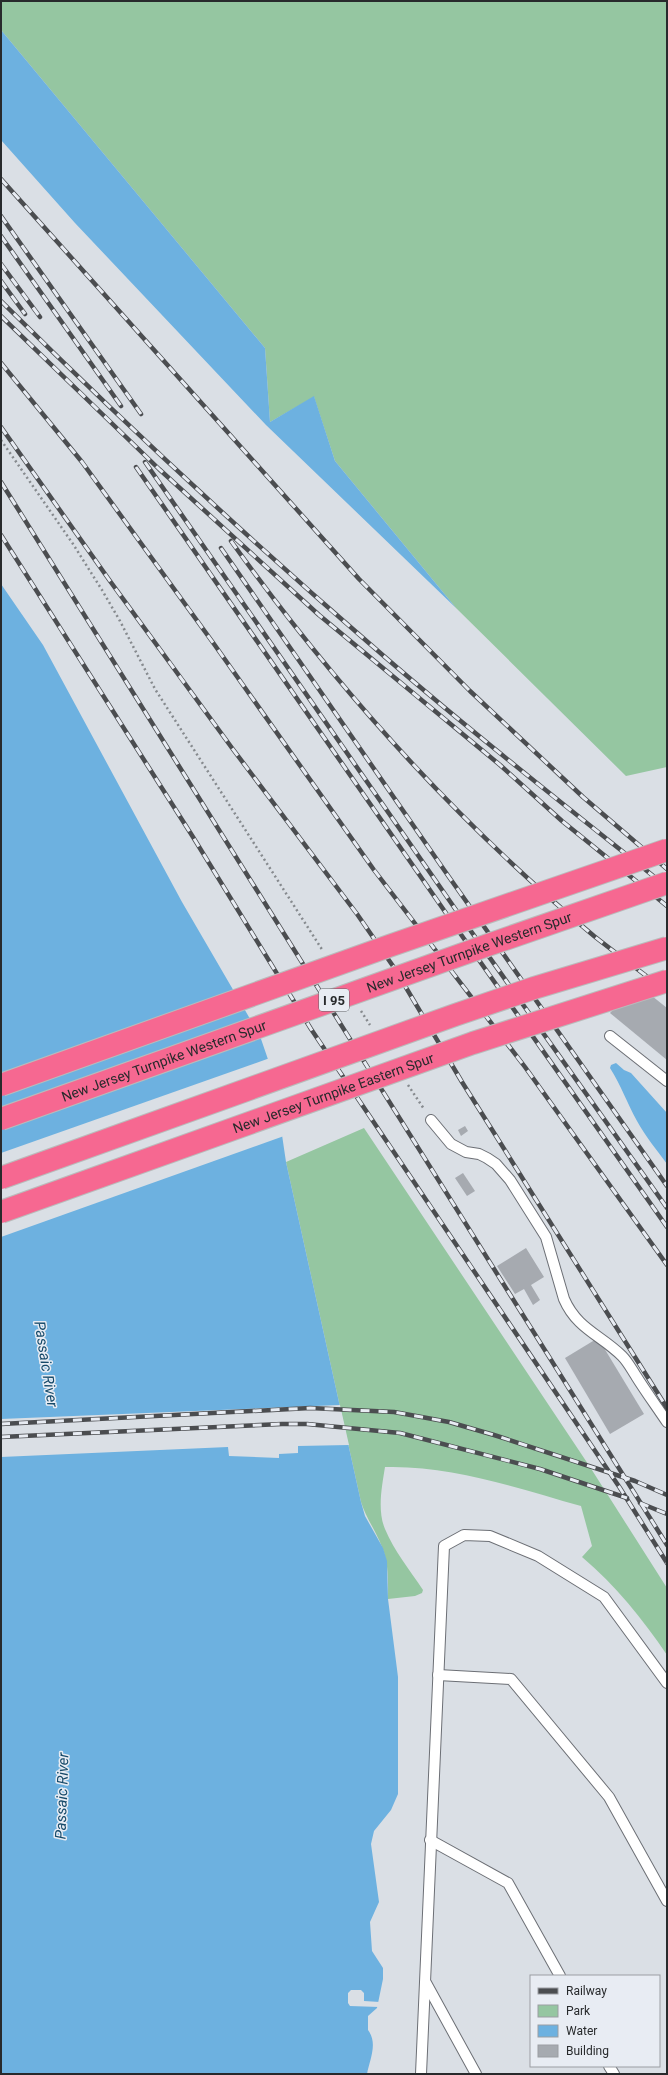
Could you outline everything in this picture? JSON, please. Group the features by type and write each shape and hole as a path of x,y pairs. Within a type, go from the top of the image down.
{"highway":[{"name":"I 95","path":"1,1085 396,944 667,850"},
{"name":"New Jersey Turnpike Western Spur","path":"1,1119 488,945 667,883"},
{"path":"1,1178 455,1015 541,986 667,948"},
{"name":"New Jersey Turnpike Eastern Spur","path":"1,1212 480,1040 667,981"}],"lane":[{"path":"610,1036 667,1081"},
{"path":"431,1120 451,1144 466,1152 479,1154 487,1158 504,1171 546,1237 568,1309 575,1319 623,1357 667,1422"},
{"path":"421,2074 444,1546 464,1535 490,1536 538,1556 604,1597 667,1683"},
{"path":"438,1676 511,1680 609,1797 667,1901"},
{"path":"430,1840 508,1883 559,1975"},
{"path":"426,1983 476,2074"}],"path":[{"path":"1,440 73,544 102,590 120,621 155,689 325,954"},
{"path":"359,1007 371,1027"},
{"path":"405,1080 431,1120"}],"green space":[{"path":"1,1 667,1 667,767 626,776 456,608 335,461 314,397 270,422 265,348 1,30"},
{"path":"364,1128 590,1467 667,1588 667,1655 628,1603 606,1579 582,1557 592,1546 581,1506 484,1479 410,1467 385,1467 381,1498 381,1514 385,1529 402,1560 423,1590 422,1593 415,1596 388,1599 388,1573 386,1560 380,1541 361,1502 286,1162"}],"water":[{"path":"1,30 265,348 270,422 314,396 335,461 456,608 266,425 75,223 1,140"},
{"name":"Passaic River","path":"1,584 43,645 182,902 260,1036 273,1074 286,1162 361,1502 365,1516 383,1548 387,1561 388,1599 398,1677 398,1794 391,1810 374,1831 371,1844 379,1902 370,1922 372,1951 383,1968 383,1979 377,2008 368,2016 368,2030 371,2035 373,2046 367,2074 1,2074"},
{"path":"616,1063 624,1070 631,1073 667,1113 667,1164 647,1138 633,1114 610,1068 611,1065"}],"pier":[{"path":"270,1058 275,1074 284,1136 1,1237 1,1153"},
{"path":"340,1405 349,1445 298,1446 298,1453 279,1454 279,1458 229,1456 228,1447 1,1457 1,1419"},
{"path":"351,1990 361,1990 364,1993 364,2001 380,2002 379,2007 350,2006 348,2003 348,1993"}],"building":[{"path":"637,984 667,1008 667,1060 610,1013"},
{"path":"465,1126 468,1131 461,1136 458,1130"},
{"path":"463,1173 475,1191 467,1196 455,1178"},
{"path":"526,1248 544,1277 531,1285 540,1300 533,1305 524,1289 515,1294 497,1266"},
{"path":"598,1338 644,1414 610,1434 565,1358"}],"railway":[{"path":"1,179 359,579 470,691 583,797 667,869"},
{"path":"1,216 141,414"},
{"path":"1,236 121,406"},
{"path":"1,264 40,317"},
{"path":"1,281 25,314"},
{"path":"1,301 182,476 323,603 480,737 667,887"},
{"path":"1,316 159,469 319,615 500,765 562,821 667,906"},
{"path":"1,363 82,462 214,644 374,870 525,1067 667,1265"},
{"path":"1,427 110,581 232,748 357,914 395,969 462,1082 667,1408"},
{"path":"145,462 456,910 667,1208"},
{"path":"136,467 448,916 667,1227"},
{"path":"1,482 667,1545"},
{"path":"1,535 193,837 311,1029 620,1488 667,1563"},
{"path":"231,541 312,648 355,700 446,799 494,847 543,892 594,936 667,992"},
{"path":"221,548 449,877 667,1186"},
{"path":"1,1424 310,1408 394,1412 449,1422 494,1435 635,1481 667,1495"},
{"path":"1,1437 282,1424 307,1424 400,1433 540,1469 627,1498"},
{"path":"640,1503 667,1514"}]}
